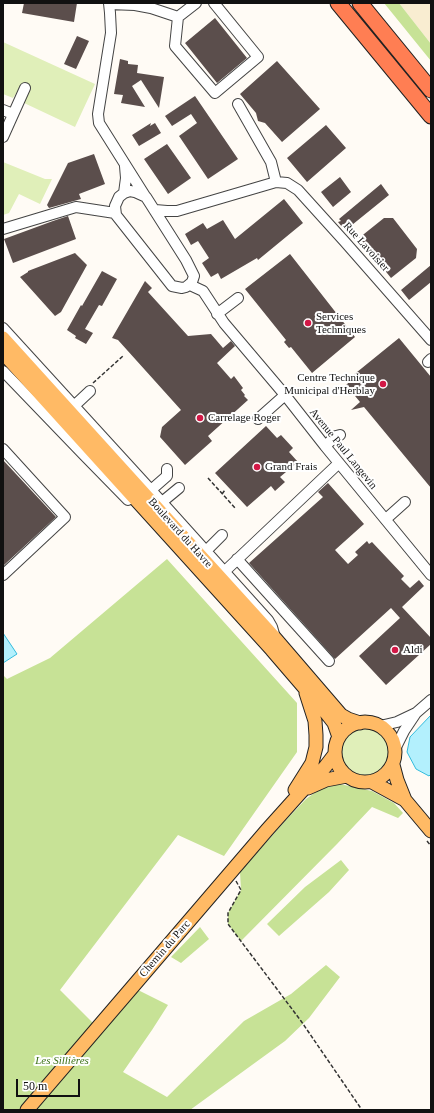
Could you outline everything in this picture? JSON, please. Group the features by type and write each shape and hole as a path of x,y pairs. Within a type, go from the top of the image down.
{"highway":[{"path":"338,3 431,116"},
{"path":"360,3 431,90"}],"main road":[{"name":"Boulevard du Havre","path":"3,338 274,637 341,715 360,723 368,722 380,726"},
{"name":"Boulevard du Havre","path":"3,353 248,623 334,723 339,736"},
{"path":"267,830 308,771 314,758 316,741 315,720 304,687"},
{"path":"360,723 346,729 339,736 335,748 336,760 342,772 359,782 372,782 382,777 393,765 395,749 392,738 385,729 380,726"},
{"name":"Chemin du Parc","path":"28,1110 267,830 325,767 335,754"},
{"path":"393,765 396,780 405,800 428,835"},
{"name":"Chemin du Parc","path":"304,789 326,780 347,776"},
{"path":"372,782 405,800"}],"street":[{"path":"146,197 130,191 124,193 116,202 115,213 172,286 182,288 186,287 190,285 194,276 186,260 155,210 98,123 110,33 109,3 151,5 178,17"},
{"path":"196,3 178,17 175,46 215,93 258,57 214,3"},
{"path":"3,137 25,88"},
{"path":"155,210 178,211 276,182 271,162 238,104"},
{"path":"3,110 13,114"},
{"path":"124,193 126,178 125,164"},
{"name":"Rue Lavoisier","path":"276,182 287,183 298,190 431,340"},
{"path":"3,229 76,207 115,213"},
{"name":"Avenue Paul Langevin","path":"190,285 203,291 218,314 431,575"},
{"path":"218,314 238,298"},
{"path":"3,328 268,620 272,627 274,637"},
{"path":"3,371 127,499 148,513"},
{"path":"74,406 91,387"},
{"path":"258,419 285,395"},
{"path":"325,446 336,436 340,435"},
{"path":"3,449 65,517 3,575"},
{"path":"224,572 339,463"},
{"path":"151,490 167,476 167,469"},
{"path":"162,502 180,488"},
{"path":"386,519 405,502"},
{"path":"206,551 222,535"},
{"path":"237,559 329,661"},
{"path":"395,749 404,731 416,713 431,700"},
{"path":"380,726 397,722 416,713"}],"path":[{"path":"91,387 123,356"},
{"path":"208,478 236,509"},
{"path":"222,494 226,490"},
{"path":"428,835 431,846"},
{"path":"231,873 241,890 228,913 228,924 301,1021 362,1110"}],"shaded area":[{"path":"399,3 431,3 431,44"}],"green space":[{"path":"384,3 399,3 431,44 431,61"},
{"path":"3,42 95,84 75,127 22,102 20,92 17,92 13,98 3,94"},
{"path":"3,162 45,179 52,179 40,204 19,194 9,213 3,215"},
{"name":"Les Sillières","path":"167,559 297,703 297,752 224,856 178,835 60,990 97,1027 132,987 168,1005 123,1072 167,1097 244,1021 291,994 326,965 340,977 309,1018 285,1041 190,1110 3,1110 3,675 7,679 50,658"},
{"path":"365,727 374,729 383,734 388,743 390,752 388,761 383,770 374,775 365,777 356,775 347,770 342,761 340,752 342,743 347,734 356,729"},
{"path":"340,784 372,791 394,803 403,813 398,818 372,807 241,941 228,924 228,913 241,890 240,872 306,799 320,789"},
{"path":"341,860 349,870 329,892 279,936 267,924 305,887"},
{"path":"200,927 209,939 181,963 171,957"}],"water":[{"path":"3,633 17,654 3,663"},
{"path":"431,715 431,774 429,776 416,769 407,752 410,737"}],"building":[{"path":"24,3 77,3 74,22 22,13"},
{"path":"215,18 247,58 217,83 185,43"},
{"path":"77,36 89,41 76,69 64,64"},
{"path":"120,59 128,61 128,64 138,65 137,73 164,77 159,108 141,80 132,86 145,107 121,103 123,95 114,94"},
{"path":"277,61 320,109 282,142 265,123 258,121 256,113 240,94"},
{"path":"195,96 238,159 208,179 179,136 197,123 191,114 172,126 165,116"},
{"path":"151,123 150,126 155,123 161,133 139,146 132,135"},
{"path":"326,125 346,148 307,182 287,158"},
{"path":"167,144 191,178 168,194 144,159"},
{"path":"94,154 105,184 79,194 81,199 49,208 47,205 68,163"},
{"path":"340,177 351,192 333,207 321,192"},
{"path":"381,184 389,195 347,229 345,227 343,228 338,222 341,221 339,219"},
{"path":"284,199 303,223 258,260 257,258 221,279 218,273 211,277 202,263 209,258 198,241 191,245 185,234 203,223 207,229 223,220 235,239"},
{"path":"68,216 76,239 13,263 4,239"},
{"path":"384,218 393,218 417,249 416,258 391,278 359,238"},
{"path":"75,253 87,265 61,312 55,316 20,277 28,271"},
{"name":"Services Techniques","path":"290,254 355,337 312,373 291,347 289,348 284,342 286,340 245,289"},
{"path":"431,265 431,282 409,300 401,290"},
{"path":"102,271 117,279 102,306 99,305 85,329 93,333 86,344 75,338 76,336 67,330"},
{"path":"145,281 152,288 148,292 188,336 211,334 223,348 231,341 235,346 217,363 231,379 234,376 243,388 241,390 248,400 208,436 212,441 185,465 160,437 162,427 181,410 118,340 112,338"},
{"path":"399,338 431,377 431,488 364,407 351,410 360,402 346,385 348,384 346,381"},
{"path":"266,426 277,438 281,435 293,448 289,452 298,462 280,477 285,482 275,491 271,486 247,507 215,473"},
{"path":"3,460 56,517 3,566"},
{"path":"328,483 364,524 335,550 348,564 358,555 355,552 367,541 369,544 372,542 404,576 401,579 410,588 419,580 424,586 402,607 431,638 431,644 386,685 359,656 400,618 391,608 335,659 249,563 323,497 318,492"}],"place":[{"name":"Services Techniques","path":"308,323"},
{"name":"Centre Technique Municipal d'Herblay","path":"383,384"},
{"name":"Carrelage Roger","path":"200,418"},
{"name":"Grand Frais","path":"257,467"},
{"name":"Aldi","path":"395,650"}]}
